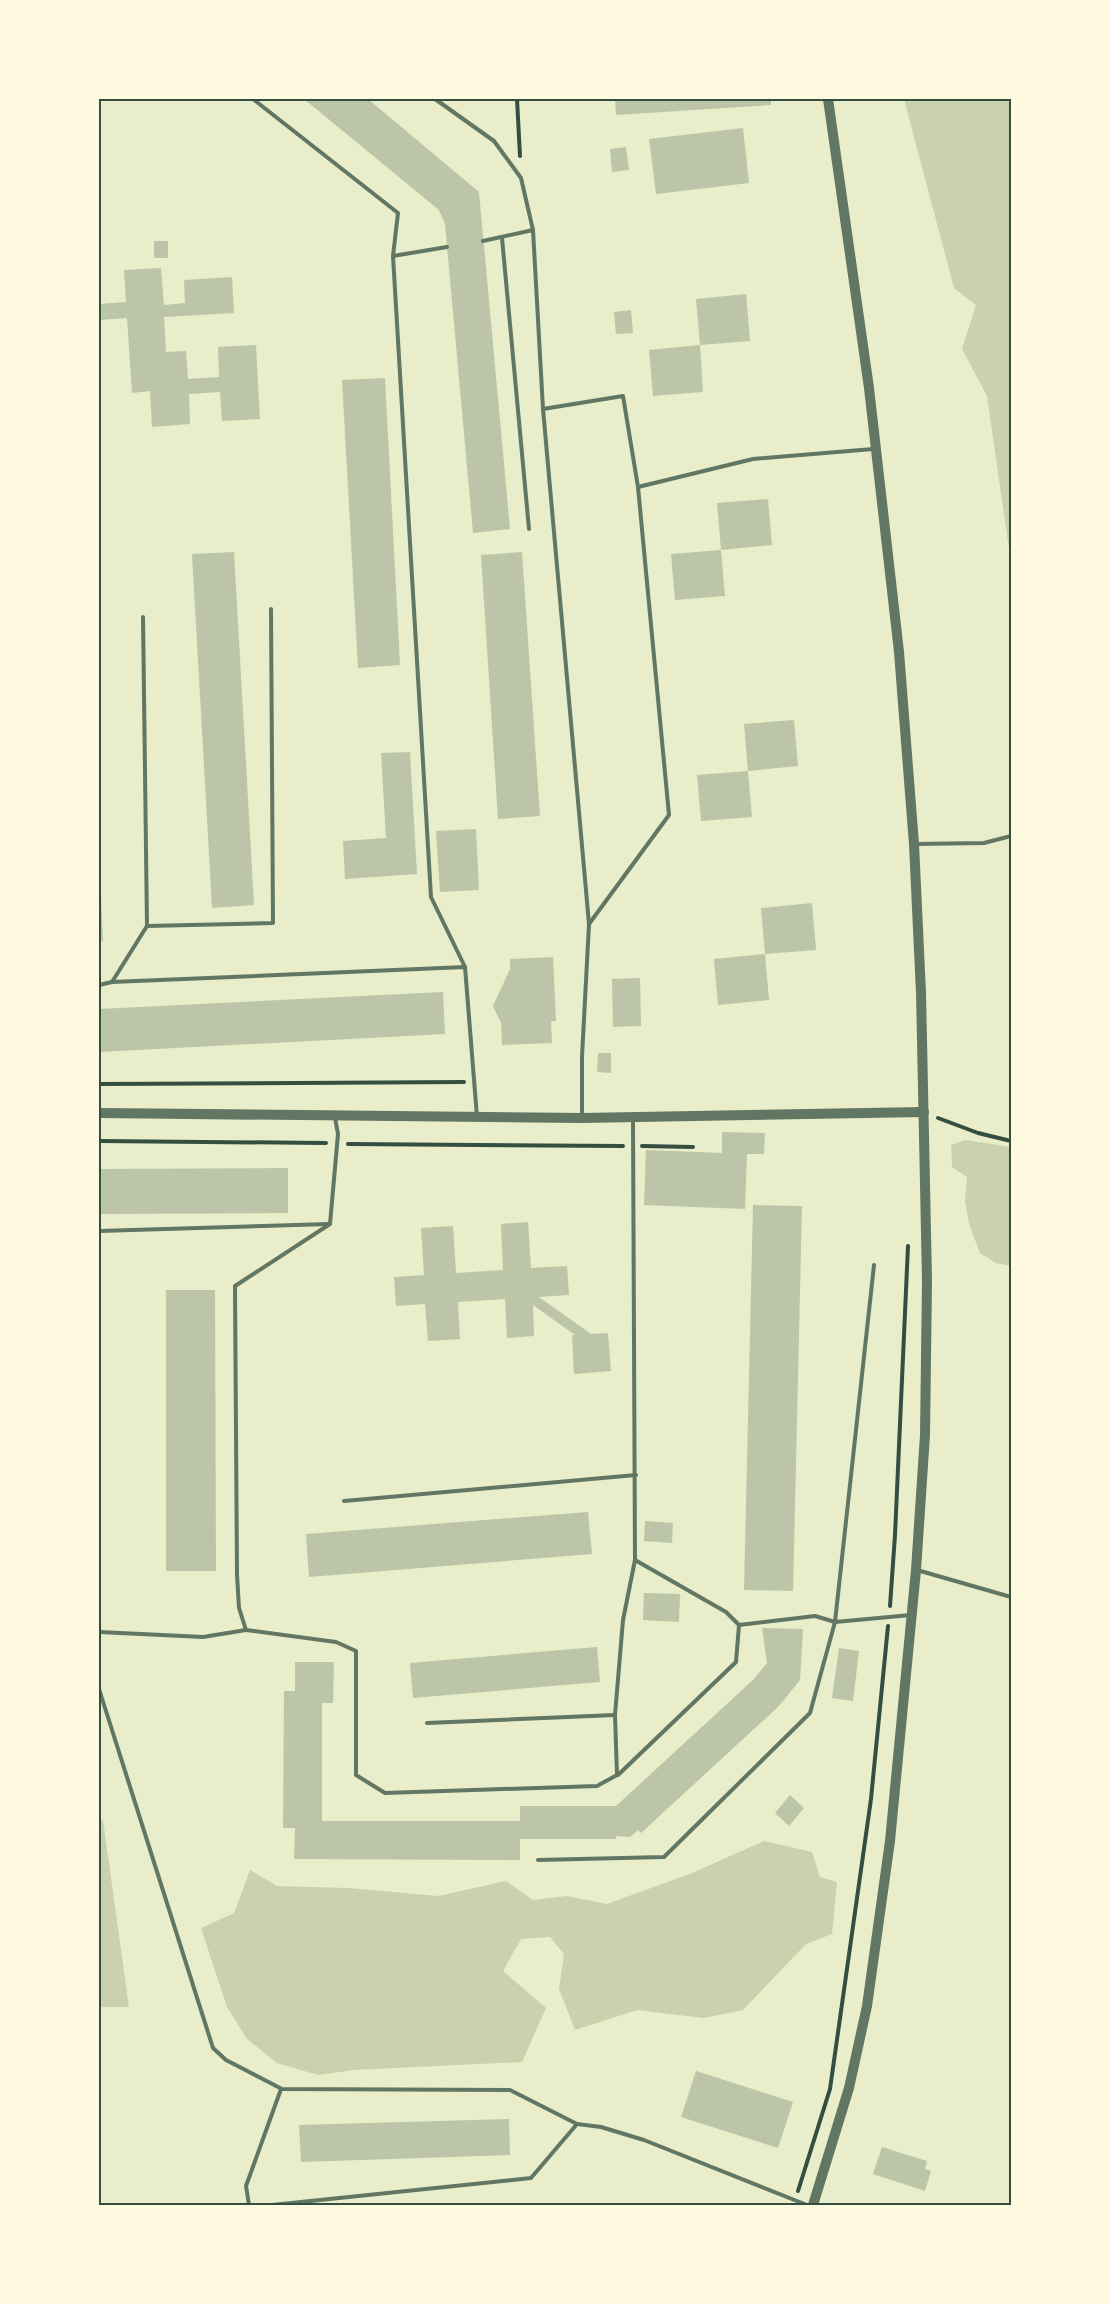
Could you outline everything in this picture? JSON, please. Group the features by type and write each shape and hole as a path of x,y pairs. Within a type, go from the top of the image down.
{"street":[{"path":"813,2205 849,2088 867,2006 890,1841 916,1570 925,1435 927,1280 921,993 914,844 899,652 877,448 828,99"},
{"path":"99,1113 582,1118 924,1112"}],"lane":[{"path":"253,99 398,213 393,256 431,897 465,967 477,1118"},
{"path":"435,99 494,141 521,178 533,230 543,409 589,924 582,1057 582,1118"},
{"path":"483,241 533,230"},
{"path":"502,238 530,529"},
{"path":"393,256 447,247"},
{"path":"543,409 623,396 638,487 669,815 589,924"},
{"path":"638,487 753,459 877,448"},
{"path":"147,926 273,923 271,609"},
{"path":"112,982 147,926 143,617"},
{"path":"914,844 984,843 1011,836"},
{"path":"99,985 112,982 465,967"},
{"path":"330,1224 338,1134 334,1114"},
{"path":"617,1775 615,1715 623,1620 635,1560 633,1117"},
{"path":"99,1231 330,1224"},
{"path":"246,1630 239,1608 237,1575 235,1286 330,1224"},
{"path":"538,1860 664,1857 810,1713 835,1622 874,1265"},
{"path":"344,1501 636,1475"},
{"path":"99,1632 203,1637 246,1630 336,1642 356,1651 356,1775 385,1793 597,1786 617,1775 736,1662 739,1625 726,1612 635,1560"},
{"path":"916,1570 1011,1597"},
{"path":"739,1625 815,1616 835,1622 912,1615"},
{"path":"99,1689 213,2049 226,2060 282,2089 510,2090 577,2124 601,2127 644,2140 807,2205"},
{"path":"427,1723 615,1715"},
{"path":"249,2205 246,2186 282,2089"},
{"path":"272,2205 531,2178 577,2124"}],"path":[{"path":"517,99 521,178"},
{"path":"99,1084 475,1082"},
{"path":"924,1112 978,1133 1011,1141"},
{"path":"99,1141 693,1147"},
{"path":"795,2201 830,2089 871,1798 896,1535 908,1246"}],"green space":[{"path":"904,99 1011,99 1011,563 987,396 962,349 976,305 954,288"},
{"path":"965,1140 1011,1147 1011,1266 996,1263 980,1253 969,1224 965,1201 967,1177 952,1167 951,1145"},
{"path":"99,1819 103,1820 129,2007 99,2007"},
{"path":"764,1841 812,1852 820,1877 837,1882 832,1934 806,1944 743,2010 704,2018 637,2010 575,2030 559,1989 564,1954 550,1937 521,1939 503,1971 546,2008 522,2062 354,2070 318,2075 277,2063 247,2039 227,2007 201,1928 234,1913 250,1870 277,1886 348,1888 438,1896 506,1881 533,1900 567,1896 607,1904 692,1873"}],"building":[{"path":"304,99 368,99 479,192 510,529 473,533 445,224 439,210"},
{"path":"615,99 771,99 771,105 616,115"},
{"path":"743,128 749,183 656,194 649,139"},
{"path":"626,147 629,170 612,172 610,149"},
{"path":"154,241 168,241 168,258 154,258"},
{"path":"161,268 164,305 185,303 184,280 232,277 234,313 164,317 166,352 186,351 188,379 219,377 218,347 256,345 260,419 222,421 220,392 189,394 190,424 152,427 150,391 132,393 127,318 99,320 99,304 126,302 124,270"},
{"path":"746,294 750,341 700,345 696,299"},
{"path":"631,310 633,333 616,334 614,312"},
{"path":"700,345 703,392 653,396 649,350"},
{"path":"385,378 400,665 358,668 342,380"},
{"path":"768,499 772,545 721,550 717,503"},
{"path":"721,550 725,596 675,600 671,554"},
{"path":"234,552 254,905 212,908 192,554"},
{"path":"522,552 540,816 498,819 481,555"},
{"path":"794,720 798,766 748,771 744,724"},
{"path":"410,752 417,874 345,879 343,841 386,838 381,753"},
{"path":"748,771 752,817 701,821 697,775"},
{"path":"476,829 479,890 440,892 436,831"},
{"path":"99,896 101,896 103,941 99,941"},
{"path":"812,903 816,950 765,954 761,908"},
{"path":"765,954 769,1000 718,1005 714,959"},
{"path":"553,957 556,1021 551,1021 552,1043 502,1045 501,1023 493,1006 510,969 510,959"},
{"path":"640,978 641,1026 613,1027 612,979"},
{"path":"443,992 445,1034 99,1052 99,1009"},
{"path":"598,1053 611,1053 611,1073 597,1072"},
{"path":"722,1132 765,1133 764,1154 747,1154 745,1209 644,1205 646,1150 722,1153"},
{"path":"288,1168 288,1213 99,1214 99,1169"},
{"path":"753,1205 802,1206 793,1591 744,1590"},
{"path":"528,1222 531,1268 567,1266 569,1295 539,1297 591,1334 608,1333 611,1371 574,1374 572,1335 575,1335 533,1305 534,1336 507,1338 505,1299 458,1302 460,1339 428,1341 425,1304 396,1306 394,1277 424,1275 421,1228 453,1226 456,1273 503,1270 501,1224"},
{"path":"166,1290 215,1290 216,1571 166,1571"},
{"path":"588,1512 592,1554 309,1577 306,1534"},
{"path":"645,1521 673,1523 672,1543 644,1541"},
{"path":"644,1593 680,1594 679,1622 643,1620"},
{"path":"762,1628 803,1629 800,1680 779,1706 641,1833 638,1830 630,1837 616,1836 616,1839 520,1839 520,1860 294,1859 295,1828 283,1828 284,1691 295,1691 295,1662 334,1662 333,1703 322,1703 322,1821 520,1821 520,1806 616,1806 754,1679 767,1663"},
{"path":"597,1647 600,1682 413,1698 410,1663"},
{"path":"839,1648 859,1651 853,1701 832,1698"},
{"path":"790,1795 804,1808 789,1826 775,1813"},
{"path":"696,2071 793,2102 778,2148 681,2117"},
{"path":"509,2119 510,2155 301,2162 299,2125"},
{"path":"882,2147 927,2161 925,2169 931,2171 925,2191 873,2174"}]}
